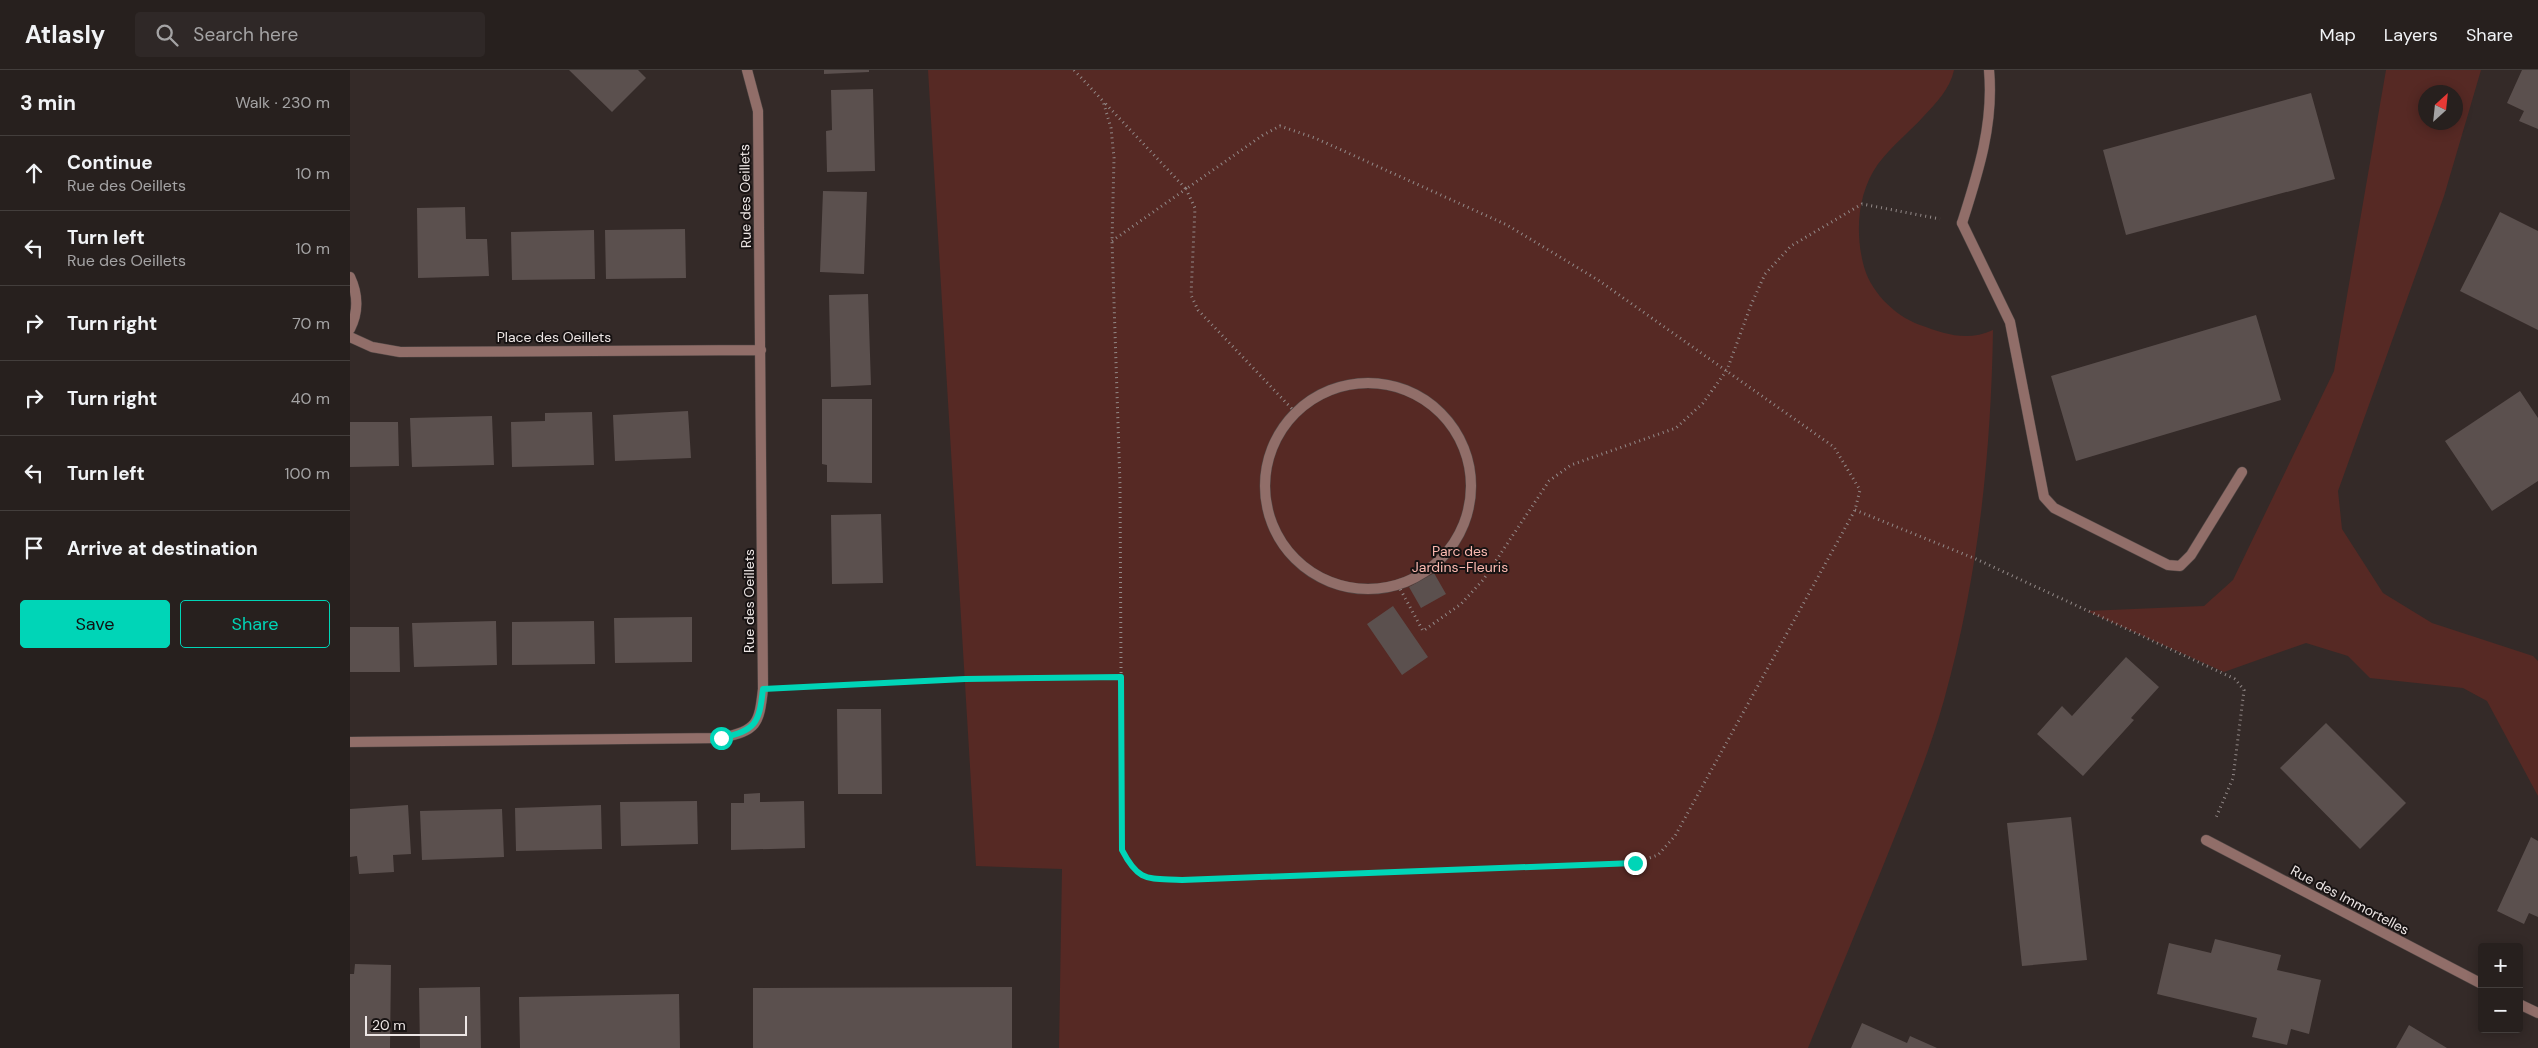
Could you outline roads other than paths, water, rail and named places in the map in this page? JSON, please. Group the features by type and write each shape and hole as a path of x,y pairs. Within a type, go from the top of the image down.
{"street":[{"name":"Rue des Oeillets","path":"350,742 721,738 745,732 760,716 763,689 758,111 747,70"},
{"path":"1989,70 1992,96 1984,154 1962,223 2010,322 2044,497 2054,508 2168,566 2180,566 2190,555 2242,472"},
{"path":"350,277 357,294 356,312 350,329"},
{"name":"Place des Oeillets","path":"350,337 372,347 400,352 761,350"},
{"path":"1375,383 1397,387 1417,395 1435,408 1450,424 1462,443 1469,464 1471,493 1462,528 1451,548 1436,564 1418,577 1398,585 1367,589 1351,588 1312,574 1283,545 1266,507 1264,487 1266,466 1272,447 1282,428 1295,412 1312,399 1332,388 1353,384 1375,383"},
{"name":"Rue des Immortelles","path":"2206,840 2478,982"},
{"path":"2523,1006 2538,1013"}],"park label":[{"name":"Parc des Jardins-Fleuris","path":"1460,560"}]}
